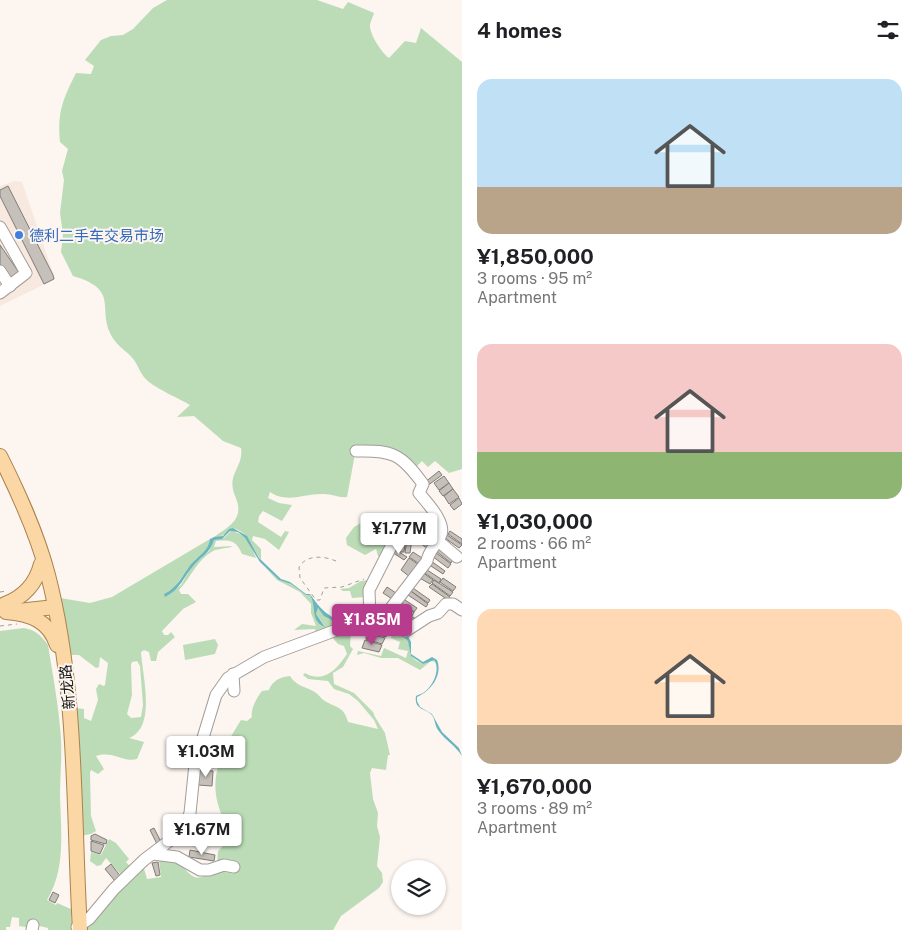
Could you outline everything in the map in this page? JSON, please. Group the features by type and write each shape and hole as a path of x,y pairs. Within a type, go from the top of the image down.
{"main road":[{"name":"新龙路","path":"0,456 33,530 64,655 71,739 79,928"},
{"name":"新龙路","path":"0,462 24,513 52,603 60,655 70,758 79,928"},
{"path":"3,608 28,590 41,564"},
{"path":"3,608 52,603"},
{"path":"3,608 29,615 42,622 54,636 60,655"}],"street":[{"path":"0,227 26,273 5,290 0,271"},
{"path":"79,928 94,914 119,884 152,854 177,835 186,824 190,813 195,764 214,701 223,683 233,674 264,657 350,625 375,621 427,561 427,556 442,534 441,526 431,507 419,493 423,484 401,458 383,451 356,451"},
{"path":"457,557 424,529 400,529 368,594 375,621 391,631 408,630 429,616 438,613 446,604 453,604 462,610"},
{"path":"303,643 315,648"},
{"path":"233,674 234,691"},
{"path":"152,854 177,857 200,870 224,866 234,867"}],"path":[{"path":"336,561 328,557 312,558 305,560 299,567 300,578 317,600 320,600 324,588 342,587 360,579 374,579"}],"shaded area":[{"name":"德利二手车交易市场","path":"15,181 22,182 55,279 0,306 0,186"}],"green space":[{"path":"167,0 317,0 343,9 348,2 374,13 370,24 372,34 377,44 389,58 405,41 416,43 421,28 462,62 462,469 449,473 435,461 428,467 422,461 414,469 405,458 355,454 347,497 317,494 290,498 270,492 268,498 279,503 292,505 282,521 263,511 259,516 258,522 281,537 285,531 289,532 279,550 265,539 253,536 252,540 261,549 261,560 247,537 238,530 233,528 222,536 214,537 233,522 238,513 232,481 240,460 241,448 223,441 194,416 177,417 190,405 158,388 144,377 134,360 117,344 109,330 103,295 98,288 89,282 73,276 61,252 63,234 60,213 64,180 62,171 68,149 60,142 59,122 62,106 68,91 76,73 91,74 94,66 85,60 101,40 111,36 123,35 133,29 153,8"},
{"path":"368,519 383,528 391,537 381,557 378,556 376,549 365,555 347,545 346,538 354,527"},
{"path":"231,531 240,534 250,544 256,558 242,554 235,543 216,541 214,547 233,546 215,550 207,555 179,590 181,594 188,594 196,602 183,609 162,631 164,635 168,635 171,632 175,637 158,652 156,661 151,661 149,652 144,650 141,652 146,700 145,712 143,723 138,732 129,738 144,742 137,759 132,760 108,754 96,756 104,769 98,774 91,770 90,773 91,816 96,831 80,836 75,708 84,709 84,718 91,721 98,700 96,689 99,684 105,685 108,663 100,657 99,667 96,668 79,655 69,655 60,598 90,603 112,597 210,539 205,551 191,564 176,584 164,594 166,596 181,585 192,566 209,551 214,540 224,538","holes":["137,661 140,666 143,705 141,717 131,718 127,714 132,695 131,665 132,662"]},
{"path":"263,565 279,580 291,584 306,595 310,595 316,614 318,608 326,617 339,624 316,633 315,629 294,630 302,624 316,626 311,613 311,604 300,592 277,580","holes":["316,614 325,626 318,621"]},
{"path":"369,580 365,597 352,598 350,591 340,589 349,588 361,581"},
{"path":"24,628 38,634 48,645 54,680 61,739 61,850 57,876 47,900 56,905 57,903 71,909 72,930 48,930 48,928 35,925 31,928 19,926 19,918 12,917 10,927 6,927 6,930 0,930 0,631"},
{"path":"351,628 350,646 353,649 343,667 333,673 334,684 354,693 373,712 385,733 390,755 388,755 386,770 372,768 370,773 373,799 378,813 377,826 380,837 377,866 382,873 383,882 379,888 341,916 333,930 87,930 87,927 143,865 147,879 161,877 159,860 179,864 191,875 198,878 208,873 217,864 218,851 228,841 231,833 223,817 215,789 219,762 241,720 247,721 252,717 253,707 262,691 269,690 277,680 290,676 298,684 315,692 324,700 342,710 348,722 378,729 374,720 358,701 349,694 334,689 328,681 308,679 303,675 305,673 318,677 334,670 347,654 344,646 338,644 331,636"},
{"path":"393,631 407,638 414,659 423,664 432,659 436,662 431,661 420,670 398,658 381,658 364,653 357,655 358,651 381,656 384,648 406,658 408,651 398,649 400,642 391,638"},
{"path":"215,639 218,645 215,654 185,660 183,645"},
{"path":"109,839 116,843 129,859 126,862 132,868 123,877 106,858 101,865 97,866 90,861 91,852 101,855"}],"water":[{"path":"233,528 247,536 259,558 281,579 290,582 306,594 310,594 324,611 342,623 339,624 324,616 318,608 316,614 325,627 320,624 317,621 310,595 306,595 291,584 279,580 260,562 245,538 238,532 230,531 222,539 214,540 208,551 190,569 179,586 165,597 164,594 176,585 191,564 205,550 210,539 223,536 229,529"},
{"path":"403,636 408,636 411,642 411,654 423,662 432,657 437,660 438,671 437,677 431,687 427,691 417,697 417,701 420,707 432,714 442,732 459,748 462,756 438,730 432,715 418,706 417,704 416,696 430,687 435,678 437,668 434,660 423,664 411,656 408,641"}],"building":[{"path":"8,186 53,275 54,279 44,284 0,196 0,190"},
{"path":"0,245 20,274 11,280 0,264"},
{"path":"439,471 442,475 427,486 424,483"},
{"path":"444,476 449,483 439,490 434,483"},
{"path":"449,483 453,489 443,496 439,491"},
{"path":"453,489 459,497 449,504 444,496"},
{"path":"459,498 462,504 454,510 450,505"},
{"path":"402,530 407,531 404,552 399,552"},
{"path":"408,531 413,531 410,553 405,553"},
{"path":"450,531 462,539 462,544 448,534"},
{"path":"447,535 462,545 459,548 445,538"},
{"path":"419,536 431,545 428,549 416,540"},
{"path":"439,547 454,558 451,563 436,551"},
{"path":"394,549 407,557 404,560 392,552"},
{"path":"413,552 425,560 421,565 409,557"},
{"path":"435,552 451,564 448,568 432,556"},
{"path":"409,558 419,565 410,577 401,570"},
{"path":"431,561 445,571 443,574 428,564"},
{"path":"424,568 441,579 439,583 422,571"},
{"path":"422,572 433,580 430,584 418,577"},
{"path":"443,578 456,587 453,591 440,582"},
{"path":"434,580 453,592 450,596 432,583"},
{"path":"432,584 450,597 448,600 429,587"},
{"path":"410,586 430,600 428,603 408,589"},
{"path":"387,587 396,593 392,599 383,593"},
{"path":"408,589 428,604 426,607 405,593"},
{"path":"402,598 417,608 414,612 399,601"},
{"path":"399,602 414,612 412,616 397,605"},
{"path":"396,606 417,620 413,626 393,611"},
{"path":"392,611 410,625 408,629 389,616"},
{"path":"371,624 389,629 386,637 368,632"},
{"path":"367,633 385,638 382,644 366,639"},
{"path":"365,640 382,645 379,652 362,648"},
{"path":"199,770 213,771 212,786 198,785"},
{"path":"154,828 161,842 157,844 150,830"},
{"path":"95,834 107,840 106,844 91,840 91,836"},
{"path":"91,841 104,845 100,854 91,851"},
{"path":"190,850 215,855 214,861 189,857"},
{"path":"158,862 160,875 156,876 152,863"},
{"path":"111,864 121,877 115,881 105,869"},
{"path":"53,892 59,895 55,903 49,900"}],"place":[{"name":"德利二手车交易市场","path":"19,235"}]}
